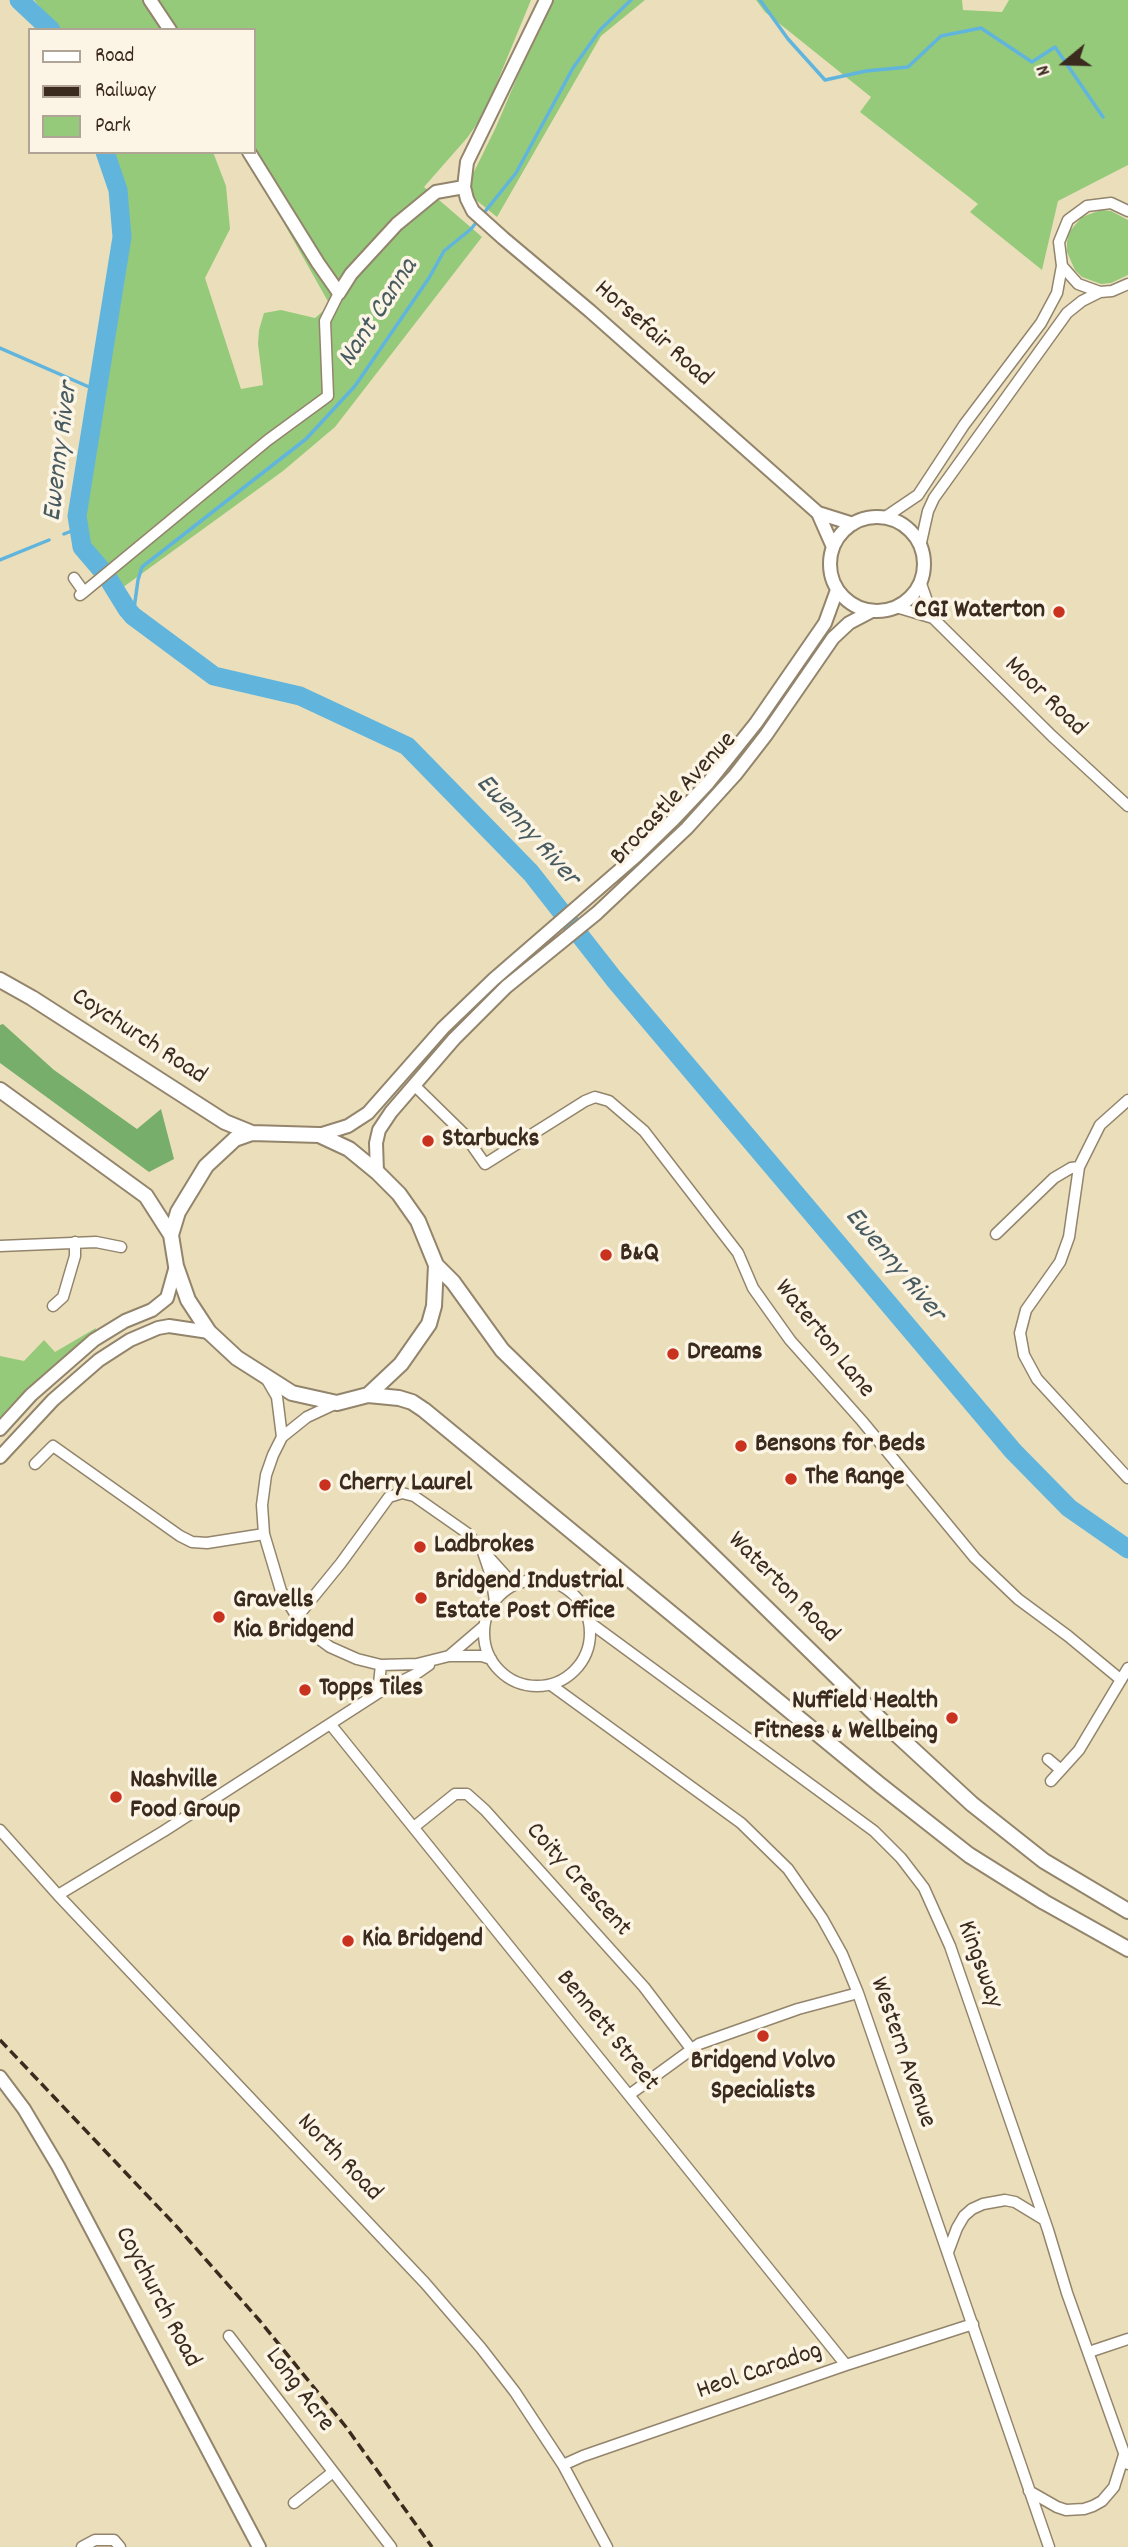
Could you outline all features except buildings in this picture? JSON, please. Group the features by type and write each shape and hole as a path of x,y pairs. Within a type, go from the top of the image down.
{"main road":[{"name":"Coychurch Road","path":"0,981 32,998 225,1122 252,1133"},
{"path":"0,1090 146,1196 171,1235 176,1266 188,1300 209,1332 237,1358 292,1393 337,1403 368,1395 412,1402 969,1855 1044,1902 1128,1949"},
{"path":"171,1235 184,1201 206,1166 235,1139 252,1133 319,1135 349,1149 399,1194 418,1221 436,1265 434,1306 429,1324 401,1364 368,1395"},
{"name":"Waterton Road","path":"436,1265 453,1282 502,1350 881,1720 972,1804 1044,1861 1128,1911"}],"street":[{"path":"150,0 169,28"},
{"path":"74,578 85,591 268,440 328,396 325,321 339,293 351,274 397,224 436,192 464,187 467,162 546,0"},
{"path":"251,154 339,293"},
{"name":"Horsefair Road","path":"464,187 473,211 610,328 818,513 853,524"},
{"path":"884,518 918,495 964,425 1041,323 1057,293 1062,266 1059,254 1062,231 1076,212 1099,203 1111,203 1128,211"},
{"path":"1062,266 1078,284 1100,292"},
{"path":"920,547 934,498 1067,313 1100,292 1112,291 1128,284"},
{"name":"Horsefair Road","path":"818,513 833,547"},
{"path":"868,518 884,518 906,528 920,547 923,558 920,581 915,592 896,607 872,611 859,608 846,601 837,590 830,569 833,547 841,533 853,524 868,518"},
{"name":"Moor Road","path":"920,581 933,618 1052,736 1128,806"},
{"name":"Brocastle Avenue","path":"319,1135 348,1126 368,1113 443,1028 494,979 636,856 708,783 756,723 800,661 825,623 837,590"},
{"name":"Moor Road","path":"896,607 933,618"},
{"name":"Brocastle Avenue","path":"377,1172 376,1143 379,1130 391,1112 454,1039 506,987 597,913 687,828 735,775 834,638 849,623 872,611"},
{"name":"Waterton Lane","path":"414,1085 464,1134 485,1164 585,1101 595,1097 609,1101 644,1131 738,1253 752,1288 790,1340 862,1421 975,1558 1018,1599 1120,1679"},
{"path":"1128,1100 1100,1125 1079,1167 1069,1237 1060,1262 1026,1310 1020,1333 1024,1355 1037,1380 1128,1478"},
{"path":"996,1234 1054,1178 1071,1168 1079,1167"},
{"path":"53,1306 63,1297 75,1256 75,1242"},
{"path":"0,1246 96,1242 121,1247"},
{"path":"0,1429 51,1377 94,1340 162,1303 167,1298 176,1266"},
{"path":"0,1457 53,1400 99,1360 130,1340 169,1326 209,1332"},
{"path":"266,1378 276,1397 282,1437"},
{"path":"337,1403 307,1417 282,1437 272,1455 266,1475 262,1505 264,1534 281,1591 297,1617 312,1633 330,1647 358,1659 381,1665 416,1664 449,1656 482,1656 491,1659"},
{"path":"35,1464 52,1446 192,1542 207,1544 264,1534"},
{"path":"297,1617 389,1497 402,1493 414,1496 467,1533 514,1585"},
{"path":"482,1549 491,1576 495,1601"},
{"path":"530,1581 546,1581 575,1596 589,1622 590,1640 582,1662 569,1675 551,1685 525,1685 511,1680 499,1671 486,1649 484,1626 495,1601 514,1585 530,1581"},
{"name":"Kingsway","path":"589,1622 856,1816 888,1844 913,1873 932,1902 944,1929 1126,2460"},
{"path":"449,1656 484,1626"},
{"path":"58,1895 378,1693 416,1674 434,1661"},
{"path":"378,1693 381,1665"},
{"path":"1051,1782 1079,1750 1128,1668"},
{"name":"Western Avenue","path":"551,1685 720,1807 776,1855 800,1884 822,1918 842,1954 858,1993 1049,2547"},
{"name":"Bennett Street","path":"331,1725 846,2365"},
{"path":"1048,1759 1061,1770"},
{"name":"Coity Crescent","path":"414,1827 455,1794 467,1794 485,1810 644,1987 692,2050"},
{"name":"North Road","path":"0,1830 58,1895 425,2283 481,2348 515,2392 563,2465 607,2547"},
{"path":"629,2095 699,2044 798,2009 858,1993"},
{"name":"Coychurch Road","path":"0,2077 24,2109 58,2166 259,2547"},
{"path":"948,2253 964,2216 983,2204 994,2201 1015,2202 1045,2220"},
{"name":"Heol Caradog","path":"563,2465 846,2365 973,2324"},
{"name":"Long Acre","path":"229,2336 391,2547"},
{"path":"1089,2352 1128,2339"},
{"path":"1029,2491 1066,2510 1084,2509 1109,2494 1126,2460"},
{"name":"Long Acre","path":"294,2503 333,2472"},
{"path":"82,2547 95,2540 114,2540 120,2547"}],"green space":[{"path":"34,0 531,0 484,114 467,138 424,187 482,237 335,427 283,471 122,588 85,538 83,526 83,509 129,246 126,205 114,154 214,154 226,186 230,229 205,278 241,389 263,385 258,344 264,313 281,310 315,318 330,305 264,188 241,154 256,154 256,28 58,28"},
{"path":"550,0 645,0 601,36 497,217 476,200 470,180 496,127"},
{"path":"756,0 962,0 963,10 1002,12 1009,0 1128,0 1128,165 1058,201 1042,270 970,212 978,204 860,112 871,97 765,12"},
{"path":"1101,210 1111,211 1128,220 1128,275 1111,283 1101,284 1082,277 1075,270 1067,252 1067,242 1069,232 1082,217"},
{"path":"3,1024 54,1070 137,1129 161,1109 174,1159 149,1172 0,1063 0,1025"},
{"path":"96,1328 94,1340 0,1424 0,1356 24,1361 44,1340 55,1352"}],"waterway":[{"name":"Ewenny River","path":"19,0 49,28"},
{"name":"Nant Canna","path":"133,616 142,567 306,439 355,386 429,278 444,251 471,229 516,173 573,68 600,30 631,0"},
{"path":"760,0 788,39 825,80 866,71 908,67 941,36 981,28 1032,62 1055,47 1103,117"},
{"name":"Ewenny River","path":"106,154 118,190 122,237 77,516 82,547 106,575 127,609 214,676 300,696 407,746 531,873 614,979 1013,1451 1069,1508 1128,1549"},
{"path":"0,348 96,390"},
{"path":"64,534 79,528"},
{"path":"0,560 49,540"}],"railway":[{"path":"0,2040 178,2228 260,2321 346,2427 432,2547"}],"place":[{"name":"CGI Waterton","path":"1059,612"},
{"name":"Starbucks","path":"428,1141"},
{"name":"B&Q","path":"606,1255"},
{"name":"Dreams","path":"673,1354"},
{"name":"Bensons for Beds","path":"741,1446"},
{"name":"The Range","path":"791,1479"},
{"name":"Cherry Laurel","path":"325,1485"},
{"name":"Ladbrokes","path":"420,1547"},
{"name":"Bridgend Industrial Estate Post Office","path":"421,1598"},
{"name":"Gravells Kia Bridgend","path":"219,1617"},
{"name":"Topps Tiles","path":"305,1690"},
{"name":"Nuffield Health Fitness & Wellbeing","path":"952,1718"},
{"name":"Nashville Food Group","path":"116,1797"},
{"name":"Kia Bridgend","path":"348,1941"},
{"name":"Bridgend Volvo Specialists","path":"763,2036"}]}
